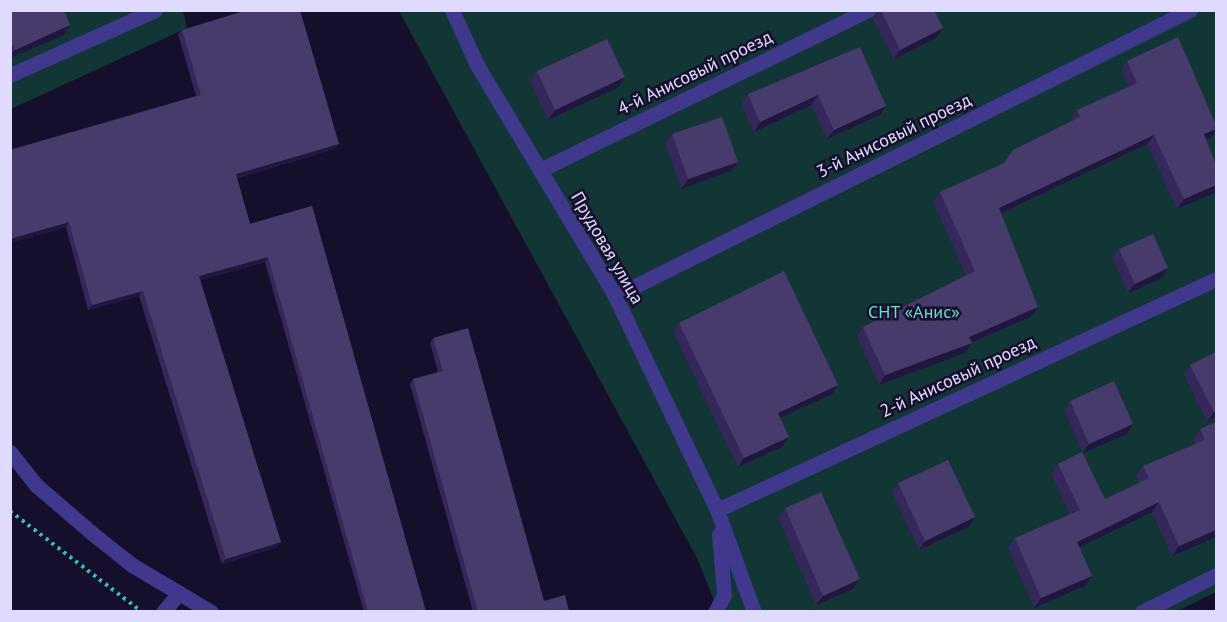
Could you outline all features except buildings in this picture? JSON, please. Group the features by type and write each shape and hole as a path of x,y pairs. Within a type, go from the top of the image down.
{"street":[{"path":"10,75 155,10"},
{"name":"Прудовая улица","path":"452,10 477,65 615,296 717,510 754,612"},
{"name":"4-й Анисовый проезд","path":"540,170 868,10"},
{"name":"3-й Анисовый проезд","path":"615,296 1190,10"},
{"name":"2-й Анисовый проезд","path":"717,510 1216,279"},
{"path":"10,452 36,485 93,534 211,612"},
{"path":"716,612 724,595 717,510"},
{"path":"1142,612 1216,575"},
{"path":"163,612 179,593"}],"path":[{"path":"10,511 142,612"}],"green space":[{"path":"10,11 183,11 187,28 11,109"},
{"name":"СНТ «Анис»","path":"399,11 1216,11 1216,592 1176,612 718,611 698,560"}]}
